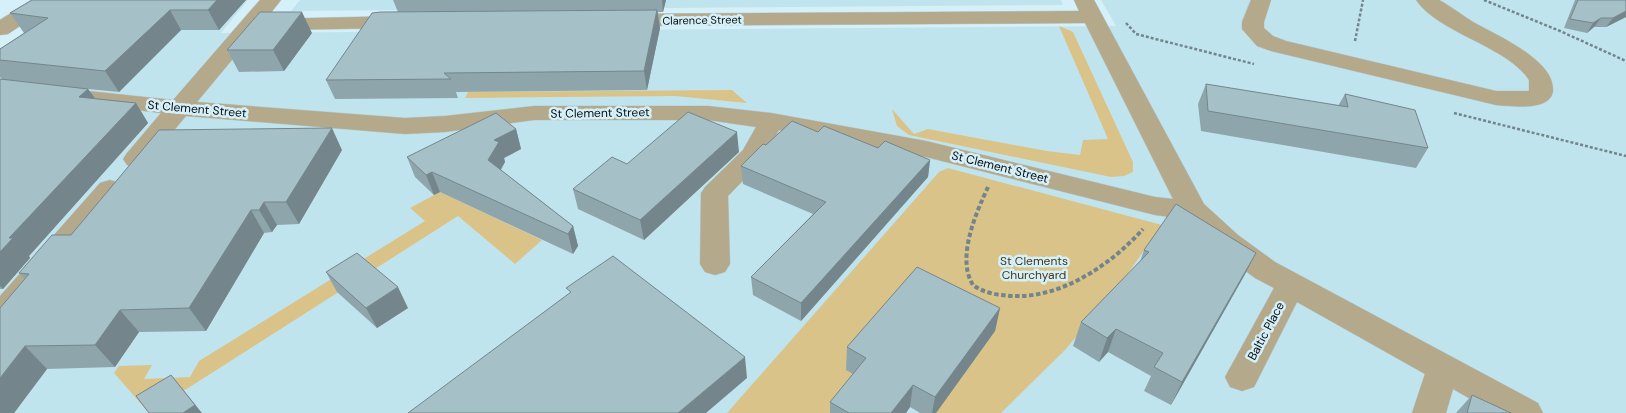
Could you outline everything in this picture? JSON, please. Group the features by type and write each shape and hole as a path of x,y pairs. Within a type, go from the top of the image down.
{"street":[{"path":"0,29 46,0"},
{"path":"0,318 271,0"},
{"path":"1261,0 1253,22 1253,28 1265,41 1279,46 1496,98 1531,99 1541,95 1541,80 1535,70 1522,60 1443,13 1426,0"},
{"path":"1088,8 1192,210 1235,248 1265,270 1526,413"},
{"name":"Clarence Street","path":"597,21 754,10 1088,8"},
{"path":"252,24 421,22"},
{"name":"St Clement Street","path":"66,95 179,108 405,126 450,124 509,115 697,112 771,121 926,149 1156,206 1192,210"},
{"path":"716,264 715,193 754,154 771,121"},
{"name":"Baltic Place","path":"1242,377 1291,284"},
{"path":"1429,413 1444,367"}],"path":[{"path":"1355,45 1363,0"},
{"path":"1484,0 1560,31 1626,61"},
{"path":"997,166 968,238 967,257 969,276 973,284 985,291 1007,298 1026,297 1046,291 1072,281 1104,264 1134,240 1149,221 1156,206"}],"shaded area":[{"path":"77,0 248,0 221,33 1116,26 1101,0 1626,0 1626,413 0,413 0,52"},
{"path":"300,0 1061,0 1063,5 291,11"}],"green space":[{"path":"1059,26 1073,32 1133,162 1133,172 1124,176 1111,177 909,135 897,126 892,109 914,134 928,129 1047,151 1080,155 1083,140 1108,139"},
{"path":"732,90 747,103 675,96 465,98 468,92"},
{"name":"St Clements Churchyard","path":"948,168 1162,225 1124,279 1066,349 1001,413 936,413 869,383 839,413 727,413 939,172"},
{"path":"440,192 542,240 515,264 458,216 149,413 114,373 119,366 152,365 144,379 190,377 199,361 425,221 410,208"}],"building":[{"path":"32,0 217,0 208,10 170,10 105,71 0,60 0,49 48,18 10,13"},
{"path":"1578,0 1626,0 1626,11 1613,18 1601,18 1593,23 1570,19"},
{"path":"657,10 644,71 444,73 451,79 326,80 372,13"},
{"path":"260,12 302,12 273,50 227,50"},
{"path":"0,79 88,89 79,97 136,103 9,238 13,238 0,252"},
{"path":"1206,84 1348,107 1345,94 1415,110 1428,148 1208,111"},
{"path":"688,112 737,132 640,220 573,189 612,157 627,164"},
{"path":"496,113 516,129 494,140 499,142 488,160 573,226 568,234 432,172 426,175 407,157"},
{"path":"792,121 818,132 824,126 878,148 885,141 930,160 801,303 751,277 826,202 741,166 763,144 766,145"},
{"path":"332,128 286,202 264,202 259,210 251,210 189,308 120,310 95,345 25,346 0,378 0,308 29,274 19,273 52,235 71,235 159,130"},
{"path":"1176,204 1256,253 1182,382 1154,367 1163,353 1116,329 1107,338 1081,322 1149,252 1144,250"},
{"path":"357,253 398,287 366,308 326,272"},
{"path":"613,256 745,357 678,413 408,413 571,292 566,288"},
{"path":"917,267 1000,308 935,397 913,385 891,413 849,413 830,402 866,358 847,347"},
{"path":"171,375 195,405 183,413 149,413 136,396"},
{"path":"1472,395 1511,413 1467,413"}]}
